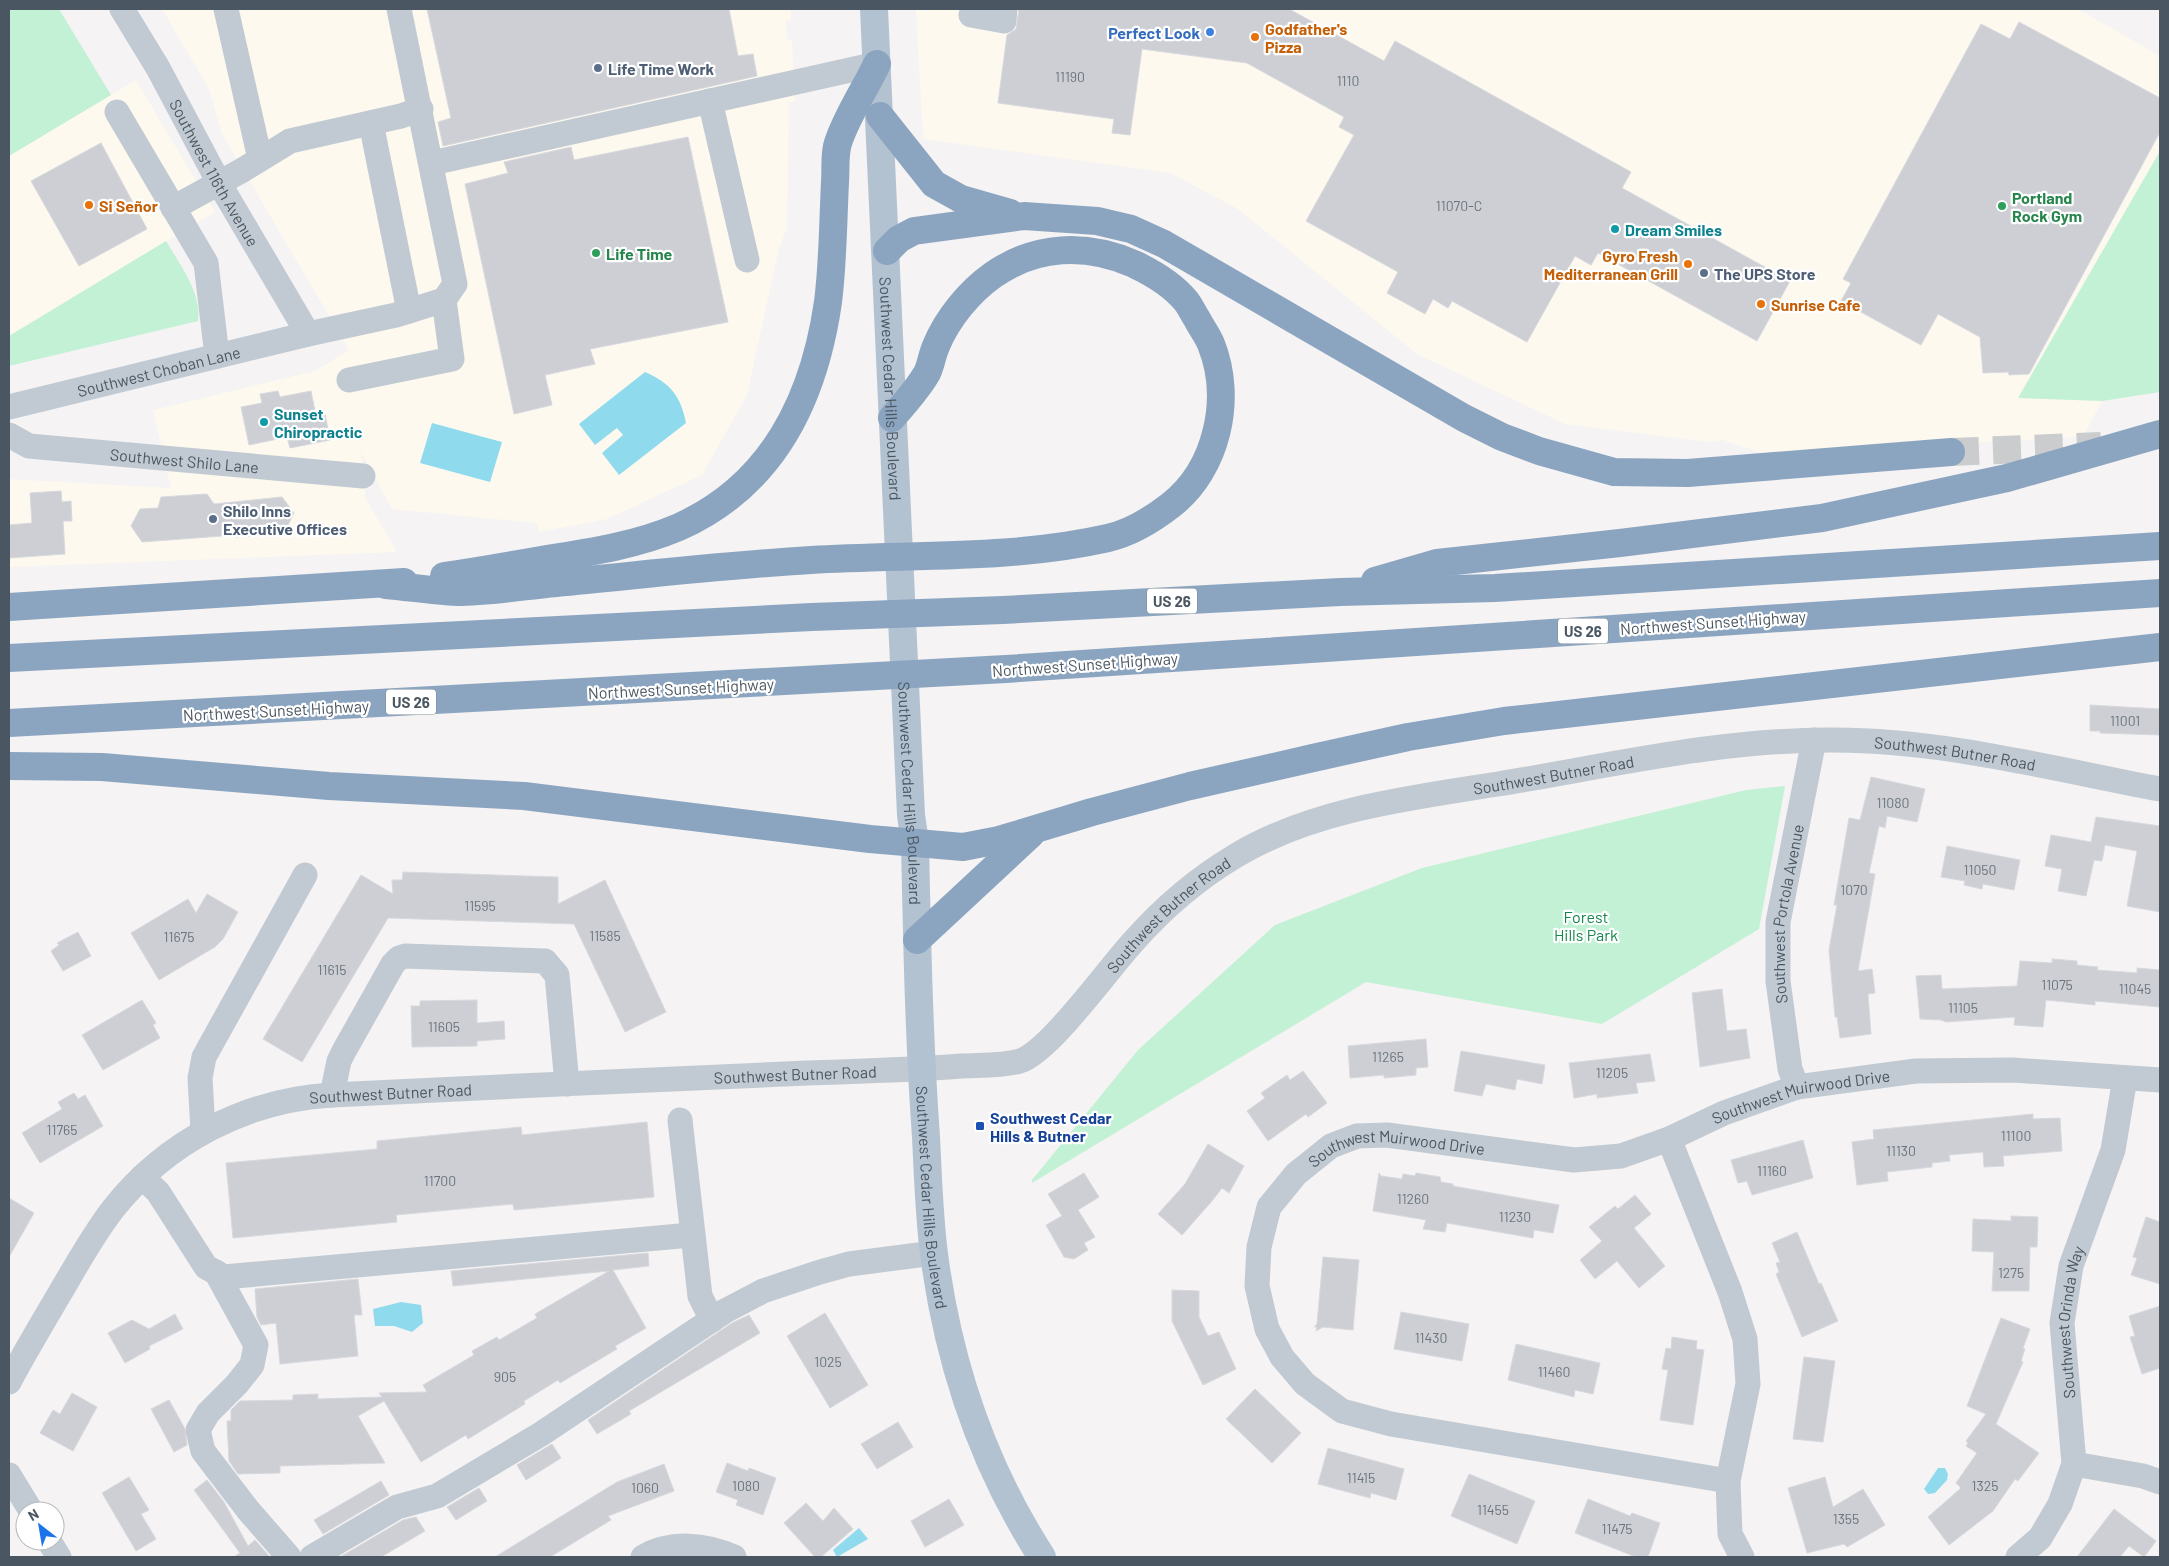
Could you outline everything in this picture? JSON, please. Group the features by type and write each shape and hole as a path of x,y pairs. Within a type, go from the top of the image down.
{"highway":[{"path":"9,607 386,584 586,553 640,541 679,526 717,505 748,480 780,444 796,415 810,383 828,301 838,141 877,64"},
{"path":"880,116 934,184 961,199 1024,216"},
{"path":"887,251 899,239 914,231 1024,216 1097,220 1139,233 1171,248 1464,418 1502,437 1538,451 1614,472 1688,473 1951,452"},
{"path":"386,584 457,592 808,560 1001,552 1077,544 1113,537 1146,522 1171,506 1194,483 1210,454 1219,420 1220,380 1211,344 1186,302 1168,284 1148,271 1115,256 1061,249 1038,253 1018,260 994,274 976,289 949,320 934,349 928,372 892,418"},
{"path":"1340,592 1437,563 1822,518 2007,478 2160,434"},
{"name":"US 26","path":"9,658 1340,592 1495,588 2160,546"},
{"name":"Northwest Sunset Highway","path":"9,723 1006,669 2160,593"},
{"path":"9,766 102,767 329,786 524,796 870,839 964,847 999,840 1036,828 1181,789 1408,737 1504,721 2160,647"},
{"path":"917,940 1036,828"}],"main road":[{"name":"Southwest Cedar Hills Boulevard","path":"874,9 887,251 892,418 911,815 915,843 922,1069 934,1253 949,1339 976,1428 1009,1497 1042,1557"}],"street":[{"name":"Southwest 116th Avenue","path":"122,9 158,68 219,184 308,334"},
{"path":"226,9 260,159"},
{"path":"349,380 452,359 444,300 455,284 432,163 399,9"},
{"path":"971,15 1004,21 1005,9"},
{"path":"432,163 877,64"},
{"path":"710,101 747,260"},
{"path":"173,208 219,184 290,141 401,116 421,109"},
{"path":"117,112 206,263 217,356"},
{"path":"371,123 409,311"},
{"name":"Southwest Choban Lane","path":"9,407 409,311 444,300"},
{"name":"Southwest Shilo Lane","path":"9,435 29,446 363,476"},
{"name":"Southwest Butner Road","path":"9,1382 16,1351 113,1209 142,1177 168,1154 203,1131 231,1117 287,1100 332,1095 922,1069 1008,1063 1022,1060 1044,1046 1134,941 1164,910 1205,876 1238,854 1281,833 1360,809 1446,792 1689,752 1744,745 1814,740 1873,741 1943,748 2160,789"},
{"name":"Southwest Portola Avenue","path":"1797,1087 1790,1069 1778,981 1778,922 1814,740"},
{"path":"203,1131 200,1078 204,1057 306,875"},
{"path":"332,1095 339,1061 394,964 398,958 412,955 464,959 545,961 551,965 557,975 567,1084"},
{"name":"Southwest Muirwood Drive","path":"1728,1481 1391,1424 1342,1411 1305,1384 1282,1357 1267,1329 1257,1286 1259,1247 1270,1207 1296,1174 1331,1146 1357,1136 1387,1135 1574,1160 1621,1156 1669,1139 1724,1113 1797,1087 1916,1071 2013,1070 2160,1080"},
{"name":"Southwest Orinda Way","path":"2018,1557 2040,1538 2060,1504 2074,1464 2062,1324 2071,1266 2113,1150 2125,1078"},
{"path":"680,1120 700,1296 712,1320"},
{"path":"1669,1139 1730,1292 1745,1339 1748,1384 1728,1481 1730,1534 1742,1557"},
{"path":"142,1177 158,1192 206,1267 224,1276 692,1235"},
{"path":"312,1557 397,1507 437,1496 541,1434 712,1320 763,1291 849,1264 934,1253"},
{"path":"216,1272 256,1345 252,1365 237,1384 208,1413 198,1430 203,1451 248,1510 289,1557"},
{"path":"2074,1464 2143,1476 2160,1482"},
{"path":"9,1474 25,1501"},
{"path":"643,1557 673,1547 695,1546 719,1550 734,1557"}],"shaded area":[{"path":"162,9 791,9 791,20 786,21 787,40 792,40 795,102 789,102 787,228 779,248 747,395 702,475 607,519 539,532 537,523 392,509 361,452 366,499 397,552 9,567 9,479 171,488 153,410 315,371 349,350 222,134 209,89"},
{"path":"916,9 2078,9 2160,56 2160,151 2018,398 2102,401 2083,437 1761,453 1723,440 1710,442 1565,424 1417,354 1238,209 1170,173 923,139"},
{"path":"136,80 215,212 9,336 9,156"}],"green space":[{"path":"9,9 59,9 111,95 9,156"},
{"path":"2160,151 2160,392 2102,401 2018,398"},
{"path":"166,241 189,280 197,300 198,321 9,366 9,336"},
{"name":"Forest Hills Park","path":"1785,786 1759,929 1602,1024 1366,982 1032,1183 1032,1180 1138,1050 1275,925 1422,868 1746,790"}],"water":[{"path":"645,372 668,386 673,392 681,405 686,423 619,475 602,453 623,435 617,428 595,445 579,424"},
{"path":"432,423 502,442 490,482 420,463"},
{"path":"401,1302 421,1305 423,1323 412,1332 394,1326 375,1326 373,1309"},
{"path":"1938,1468 1945,1468 1948,1474 1947,1480 1935,1493 1928,1494 1924,1489"},
{"path":"859,1528 868,1539 837,1557 833,1550"}],"building":[{"name":"Life Time Work","path":"427,9 729,9 738,56 753,54 757,76 443,146 438,122 451,118"},
{"path":"1019,9 1289,9 1384,61 1395,41 1631,172 1622,188 1790,281 1757,341 1598,253 1591,265 1575,256 1527,342 1452,301 1448,308 1433,299 1425,314 1387,293 1398,272 1306,221 1354,135 1339,127 1344,117 1247,63 1142,49 1130,135 1112,133 1114,119 998,103 1007,35 1016,29"},
{"name":"Portland Rock Gym","path":"2019,22 2160,98 2160,132 2029,374 2009,375 2008,372 1983,373 1980,337 1938,314 1921,345 1841,301 1851,283 1843,279 1981,24 2010,39"},
{"name":"Life Time","path":"688,137 728,322 590,349 595,364 545,375 552,405 514,414 465,184 508,173 504,162 571,147 574,160"},
{"name":"Si Señor","path":"101,143 147,229 79,266 31,181"},
{"path":"278,391 280,397 311,391 316,416 325,414 330,440 290,448 287,437 249,445 241,407 262,403 260,394"},
{"path":"61,491 62,502 71,501 72,521 63,521 65,554 9,558 9,525 32,523 30,493"},
{"name":"Shilo Inns Executive Offices","path":"207,494 214,504 282,497 294,513 285,531 277,534 142,542 131,526 140,509 158,508 161,497"},
{"path":"2090,705 2160,709 2160,735 2090,731"},
{"path":"1871,777 1925,789 1917,822 1887,816 1885,828 1879,826 1869,873 1875,874 1858,971 1872,969 1875,993 1868,994 1871,1034 1840,1038 1837,1017 1835,1017 1829,950 1837,905 1834,905 1849,818 1860,820"},
{"path":"2096,817 2160,826 2160,912 2127,906 2137,851 2105,845 2102,861 2094,860 2086,896 2058,891 2062,869 2045,866 2051,835 2091,842"},
{"path":"1947,846 2020,860 2014,890 1983,884 1982,889 1964,885 1965,881 1941,877"},
{"path":"403,872 558,877 558,904 605,880 666,1012 625,1032 574,924 388,918 302,1062 263,1039 361,875 393,894 392,880 402,880"},
{"path":"207,894 238,912 223,939 215,947 159,980 131,933 188,899 196,913"},
{"path":"78,932 91,956 63,971 51,951 59,945 57,943"},
{"path":"2052,959 2077,961 2077,965 2098,967 2097,970 2137,973 2137,968 2160,970 2160,1007 2095,1001 2095,1005 2046,1000 2043,1027 2014,1025 2015,1017 1946,1022 1920,1019 1916,976 1941,975 1942,989 2017,986 2020,961 2052,963"},
{"path":"1722,989 1727,1031 1746,1029 1750,1058 1700,1067 1692,993"},
{"path":"142,1000 156,1023 153,1025 160,1038 103,1070 82,1035"},
{"path":"477,1000 477,1023 504,1021 505,1039 477,1041 477,1046 412,1047 411,1006 420,1006 420,1001"},
{"path":"1426,1039 1428,1067 1416,1068 1416,1075 1384,1078 1384,1075 1350,1078 1348,1046"},
{"path":"1461,1051 1545,1065 1542,1084 1517,1079 1515,1090 1486,1084 1482,1096 1454,1091"},
{"path":"1650,1054 1655,1081 1636,1083 1638,1093 1597,1098 1597,1094 1574,1098 1569,1063"},
{"path":"1303,1071 1327,1103 1308,1117 1306,1114 1268,1141 1247,1111 1265,1098 1261,1093 1287,1075 1290,1080"},
{"path":"74,1093 78,1099 85,1095 103,1126 40,1163 22,1133 62,1109 58,1102"},
{"path":"2033,1114 2033,1119 2060,1118 2062,1151 2003,1156 2004,1166 1984,1167 1983,1152 1949,1155 1950,1161 1932,1163 1932,1167 1887,1172 1888,1181 1857,1185 1852,1142 1874,1139 1873,1130"},
{"path":"647,1122 654,1197 514,1210 513,1204 396,1215 397,1222 233,1238 226,1163 377,1149 377,1141 521,1127 522,1135"},
{"path":"1803,1140 1813,1178 1752,1195 1747,1181 1738,1183 1731,1160"},
{"path":"1208,1144 1244,1166 1229,1193 1222,1188 1182,1235 1158,1214 1185,1184"},
{"path":"1084,1173 1099,1197 1078,1210 1095,1237 1084,1243 1088,1250 1074,1259 1064,1257 1046,1225 1062,1216 1048,1194"},
{"path":"1379,1173 1381,1176 1402,1179 1403,1174 1415,1176 1416,1173 1440,1177 1441,1182 1453,1184 1453,1186 1559,1205 1553,1233 1534,1230 1533,1238 1447,1223 1445,1232 1423,1229 1426,1220 1373,1211"},
{"path":"1635,1195 1651,1214 1634,1228 1665,1266 1639,1288 1617,1261 1595,1279 1580,1260 1602,1241 1589,1227 1615,1206 1618,1209"},
{"path":"9,1198 34,1213 9,1257"},
{"path":"2011,1216 2038,1217 2037,1247 2030,1247 2029,1291 1992,1291 1994,1252 1972,1251 1973,1219 2011,1221"},
{"path":"2146,1217 2160,1222 2160,1284 2131,1275 2137,1258 2133,1257"},
{"path":"1797,1232 1819,1284 1821,1283 1838,1321 1802,1337 1776,1274 1779,1272 1776,1263 1780,1262 1772,1243"},
{"path":"648,1253 649,1266 613,1270 646,1328 615,1346 617,1349 560,1383 558,1380 524,1401 525,1404 468,1439 466,1435 421,1462 384,1401 358,1416 385,1463 280,1466 280,1473 238,1474 229,1461 227,1421 231,1421 231,1410 240,1401 293,1400 293,1395 318,1394 318,1399 382,1397 379,1393 427,1392 423,1385 474,1355 472,1351 497,1337 499,1340 537,1318 535,1314 609,1271 453,1286 451,1271"},
{"path":"1323,1257 1359,1260 1353,1330 1323,1327 1316,1331 1317,1327 1314,1327 1317,1324"},
{"path":"358,1279 362,1315 354,1315 358,1356 280,1364 276,1323 261,1325 257,1317 255,1289"},
{"path":"1172,1290 1199,1291 1199,1317 1208,1336 1219,1332 1236,1369 1203,1385 1172,1321"},
{"path":"2160,1306 2160,1368 2142,1374 2130,1337 2135,1336 2129,1316"},
{"path":"1401,1312 1469,1324 1462,1361 1394,1349"},
{"path":"825,1313 868,1385 830,1408 787,1336"},
{"path":"175,1314 183,1329 149,1346 150,1349 125,1363 108,1333 132,1320 149,1329"},
{"path":"749,1315 760,1333 629,1411 631,1414 597,1434 588,1420 732,1323"},
{"path":"2001,1318 2030,1329 2023,1348 2025,1349 2021,1361 2023,1362 1996,1424 2039,1453 2018,1481 2015,1479 1993,1511 1949,1545 1928,1517 1961,1488 1956,1483 1977,1453 1966,1446 1968,1443 1966,1441 1986,1414 1967,1406"},
{"path":"1672,1337 1697,1341 1696,1349 1704,1350 1693,1425 1660,1420 1668,1370 1662,1369 1666,1348 1671,1349"},
{"path":"1516,1344 1600,1363 1593,1394 1575,1390 1574,1397 1508,1380"},
{"path":"1804,1357 1835,1361 1823,1442 1793,1439"},
{"path":"1255,1389 1301,1433 1272,1463 1226,1419"},
{"path":"72,1393 97,1407 73,1451 40,1433 53,1410 60,1414"},
{"path":"169,1400 185,1429 187,1445 174,1452 151,1409"},
{"path":"898,1422 913,1447 877,1469 861,1444"},
{"path":"552,1444 561,1458 526,1480 517,1465"},
{"path":"1328,1448 1404,1469 1396,1500 1371,1493 1370,1498 1318,1484"},
{"path":"727,1463 748,1471 749,1468 776,1478 763,1515 736,1505 738,1500 716,1492"},
{"path":"664,1464 674,1491 608,1516 611,1520 550,1557 495,1557 617,1482"},
{"path":"1469,1474 1535,1501 1517,1544 1451,1516"},
{"path":"129,1477 149,1510 141,1514 156,1539 136,1551 102,1493"},
{"path":"1825,1477 1833,1507 1863,1489 1885,1525 1847,1547 1844,1544 1807,1553 1788,1488"},
{"path":"207,1480 224,1502 248,1546 255,1540 270,1557 234,1557 240,1553 194,1490"},
{"path":"381,1481 389,1495 323,1534 314,1520"},
{"path":"479,1488 487,1501 456,1520 447,1507"},
{"path":"949,1499 964,1525 925,1547 911,1521"},
{"path":"1588,1499 1630,1516 1632,1513 1660,1523 1648,1557 1636,1557 1575,1533"},
{"path":"806,1503 823,1521 834,1508 853,1529 821,1557 815,1557 784,1523"},
{"path":"2114,1509 2156,1541 2144,1557 2129,1546 2120,1557 2077,1557"},
{"path":"416,1517 425,1531 381,1557 340,1557 403,1520"}],"tunnel":[{"path":"1951,452 2101,446"}],"place":[{"name":"Perfect Look","path":"1210,32"},
{"name":"Godfather's Pizza","path":"1255,37"},
{"name":"Life Time Work","path":"598,68"},
{"name":"Si Señor","path":"89,205"},
{"name":"Portland Rock Gym","path":"2002,206"},
{"name":"Dream Smiles","path":"1615,229"},
{"name":"Life Time","path":"596,253"},
{"name":"Gyro Fresh Mediterranean Grill","path":"1688,264"},
{"name":"The UPS Store","path":"1704,273"},
{"name":"Sunrise Cafe","path":"1761,304"},
{"name":"Sunset Chiropractic","path":"264,422"},
{"name":"Shilo Inns Executive Offices","path":"213,519"},
{"name":"Southwest Cedar Hills & Butner","path":"980,1126"}]}
